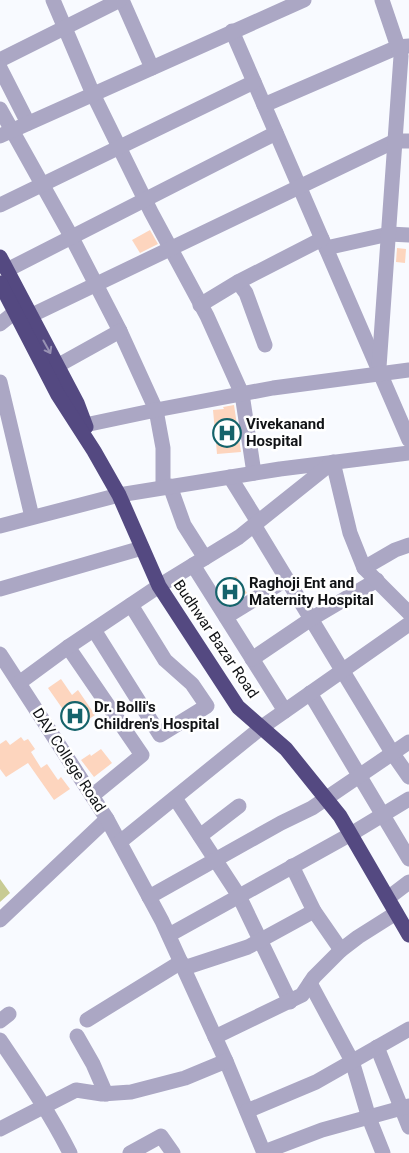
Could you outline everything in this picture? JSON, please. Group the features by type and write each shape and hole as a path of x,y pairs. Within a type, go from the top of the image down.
{"highway":[{"path":"2,270 14,312 58,395 94,451"},
{"path":"2,270 30,316 77,402 94,451"},
{"name":"Budhwar Bazar Road","path":"94,451 120,495 159,586 238,707 286,749 340,816 409,936"}],"street":[{"path":"53,0 92,94 144,199 200,305 242,394 254,473"},
{"path":"0,60 121,0 152,68"},
{"path":"6,133 304,0"},
{"path":"380,372 389,234 402,141 401,56 404,46 382,0"},
{"path":"232,32 409,440"},
{"path":"264,105 404,46"},
{"path":"0,68 28,123"},
{"path":"0,206 254,82"},
{"path":"0,109 6,133 42,186 71,236 120,331 156,410 167,486 199,562 226,617 285,711"},
{"path":"2,270 276,133"},
{"path":"30,316 170,248 402,141"},
{"path":"200,305 238,282 324,244 389,234 409,235"},
{"path":"238,282 246,293 266,345"},
{"path":"0,324 14,312"},
{"path":"57,366 120,331"},
{"path":"85,425 242,394 380,372 409,370"},
{"path":"0,382 32,517"},
{"path":"0,526 120,495 167,486 409,453"},
{"path":"19,683 68,647 159,586 239,537 333,462"},
{"path":"333,462 350,534 364,568 409,614"},
{"path":"230,477 287,579 393,754 409,777"},
{"path":"364,568 395,550 409,545"},
{"path":"0,589 142,548"},
{"path":"226,617 287,579"},
{"path":"252,659 311,619 377,580"},
{"path":"94,630 160,735 207,706 192,684 165,660 131,605"},
{"path":"120,842 262,727 409,624"},
{"path":"68,647 142,755 92,796"},
{"name":"DAV College Road","path":"0,654 107,819 0,920"},
{"path":"310,693 409,859"},
{"path":"149,897 312,808 409,742"},
{"path":"175,798 238,896 290,1002"},
{"path":"169,935 351,834 409,799"},
{"path":"200,836 240,806"},
{"path":"107,819 169,935 216,1037 264,1153 322,1130 405,1107"},
{"path":"292,866 314,911 341,950"},
{"path":"388,898 409,882"},
{"path":"87,1020 183,965 248,947 314,911"},
{"path":"216,1037 302,995 310,983 341,950 396,913"},
{"path":"310,983 352,1061 369,1118 383,1153"},
{"path":"247,1111 316,1082 409,1029"},
{"path":"77,1036 106,1094"},
{"path":"0,1040 44,1106 70,1153"},
{"path":"377,1047 405,1107 409,1127"},
{"path":"0,1128 76,1090 106,1094 131,1092 185,1078 226,1061"},
{"path":"130,1153 161,1136 173,1153"}],"green space":[{"path":"0,879 10,893 0,902"}],"building":[{"path":"150,230 158,244 140,253 132,240"},
{"path":"397,248 406,249 405,263 396,262"},
{"path":"234,405 241,452 217,454 213,410 224,409 223,407"},
{"path":"236,576 247,593 229,604 218,588"},
{"path":"61,679 72,695 78,690 95,715 76,728 48,688"},
{"path":"21,737 24,741 28,739 35,749 31,752 41,768 47,764 58,780 61,777 70,789 54,800 28,763 6,777 0,769 0,744 6,740 10,745"},
{"path":"101,749 112,763 94,777 81,760"}],"place":[{"name":"Vivekanand Hospital","path":"227,433"},
{"name":"Raghoji Ent and Maternity Hospital","path":"230,592"},
{"name":"Dr. Bolli's Children's Hospital","path":"75,716"}]}
